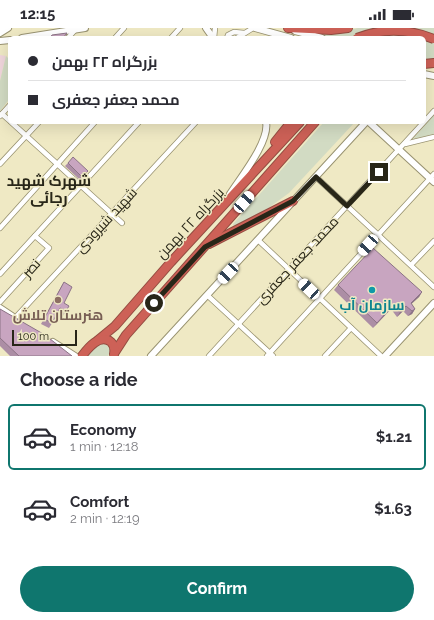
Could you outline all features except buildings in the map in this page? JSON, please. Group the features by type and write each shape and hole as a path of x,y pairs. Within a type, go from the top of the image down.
{"highway":[{"path":"286,28 331,30 348,28"},
{"path":"379,36 386,28"},
{"path":"392,36 399,28"},
{"path":"361,36 368,33 395,29 425,36"},
{"path":"200,232 289,124"},
{"name":"بزرگراه ۲۲ بهمن","path":"82,356 90,346 116,326 172,262 298,124"},
{"name":"بزرگراه ۲۲ بهمن","path":"115,355 126,335 313,124"},
{"path":"205,247 293,201"},
{"path":"98,340 104,339 110,341 114,346 115,355"}],"main road":[{"path":"0,33 8,28"},
{"path":"35,36 85,28"},
{"path":"206,28 212,36"},
{"path":"254,28 284,36"},
{"path":"286,28 315,36"},
{"path":"224,203 262,146 266,135 266,124"},
{"path":"151,356 364,124"},
{"path":"372,124 433,178"},
{"path":"385,356 434,304"},
{"path":"0,308 22,322"},
{"path":"48,339 76,356"}],"street":[{"path":"117,36 124,28"},
{"path":"173,36 180,28"},
{"path":"240,36 254,28"},
{"path":"70,36 75,30"},
{"path":"229,36 234,32 244,33"},
{"path":"1,115 8,107"},
{"name":"محمد جعفر جعفری","path":"426,120 434,111"},
{"path":"12,124 122,223"},
{"path":"0,164 36,124"},
{"path":"0,228 93,124"},
{"path":"0,274 137,124"},
{"name":"شهید شیرودی","path":"15,318 194,124"},
{"name":"محمد جعفر جعفری","path":"209,356 423,124"},
{"path":"405,144 434,137"},
{"path":"316,177 434,287"},
{"path":"207,295 270,355 378,235 433,178"},
{"name":"نصر","path":"0,302 49,248 35,236"},
{"path":"258,240 381,356"},
{"path":"411,265 434,241"},
{"path":"325,356 351,328"}],"shaded area":[{"path":"0,55 6,56 0,81"}],"green space":[{"path":"358,28 378,28 371,36 324,36 314,34 315,32 335,33"},
{"path":"406,28 434,28 434,59 426,60 426,36 399,36"},
{"path":"6,56 8,58 8,101 0,111 0,81"},
{"path":"434,115 434,134 413,139"},
{"path":"322,124 353,124 289,193 267,209 234,227 233,224"},
{"path":"100,344 104,344 108,347 110,352 108,356 87,356 92,350"}],"place":[{"name":"سازمان آب","path":"372,290"},
{"name":"هنرستان تلاش","path":"58,300"}],"district":[{"name":"شهرک شهید رجائی","path":"49,190"}],"route":[{"path":"154,303 205,247 293,201 316,177 347,206 379,172"}]}
